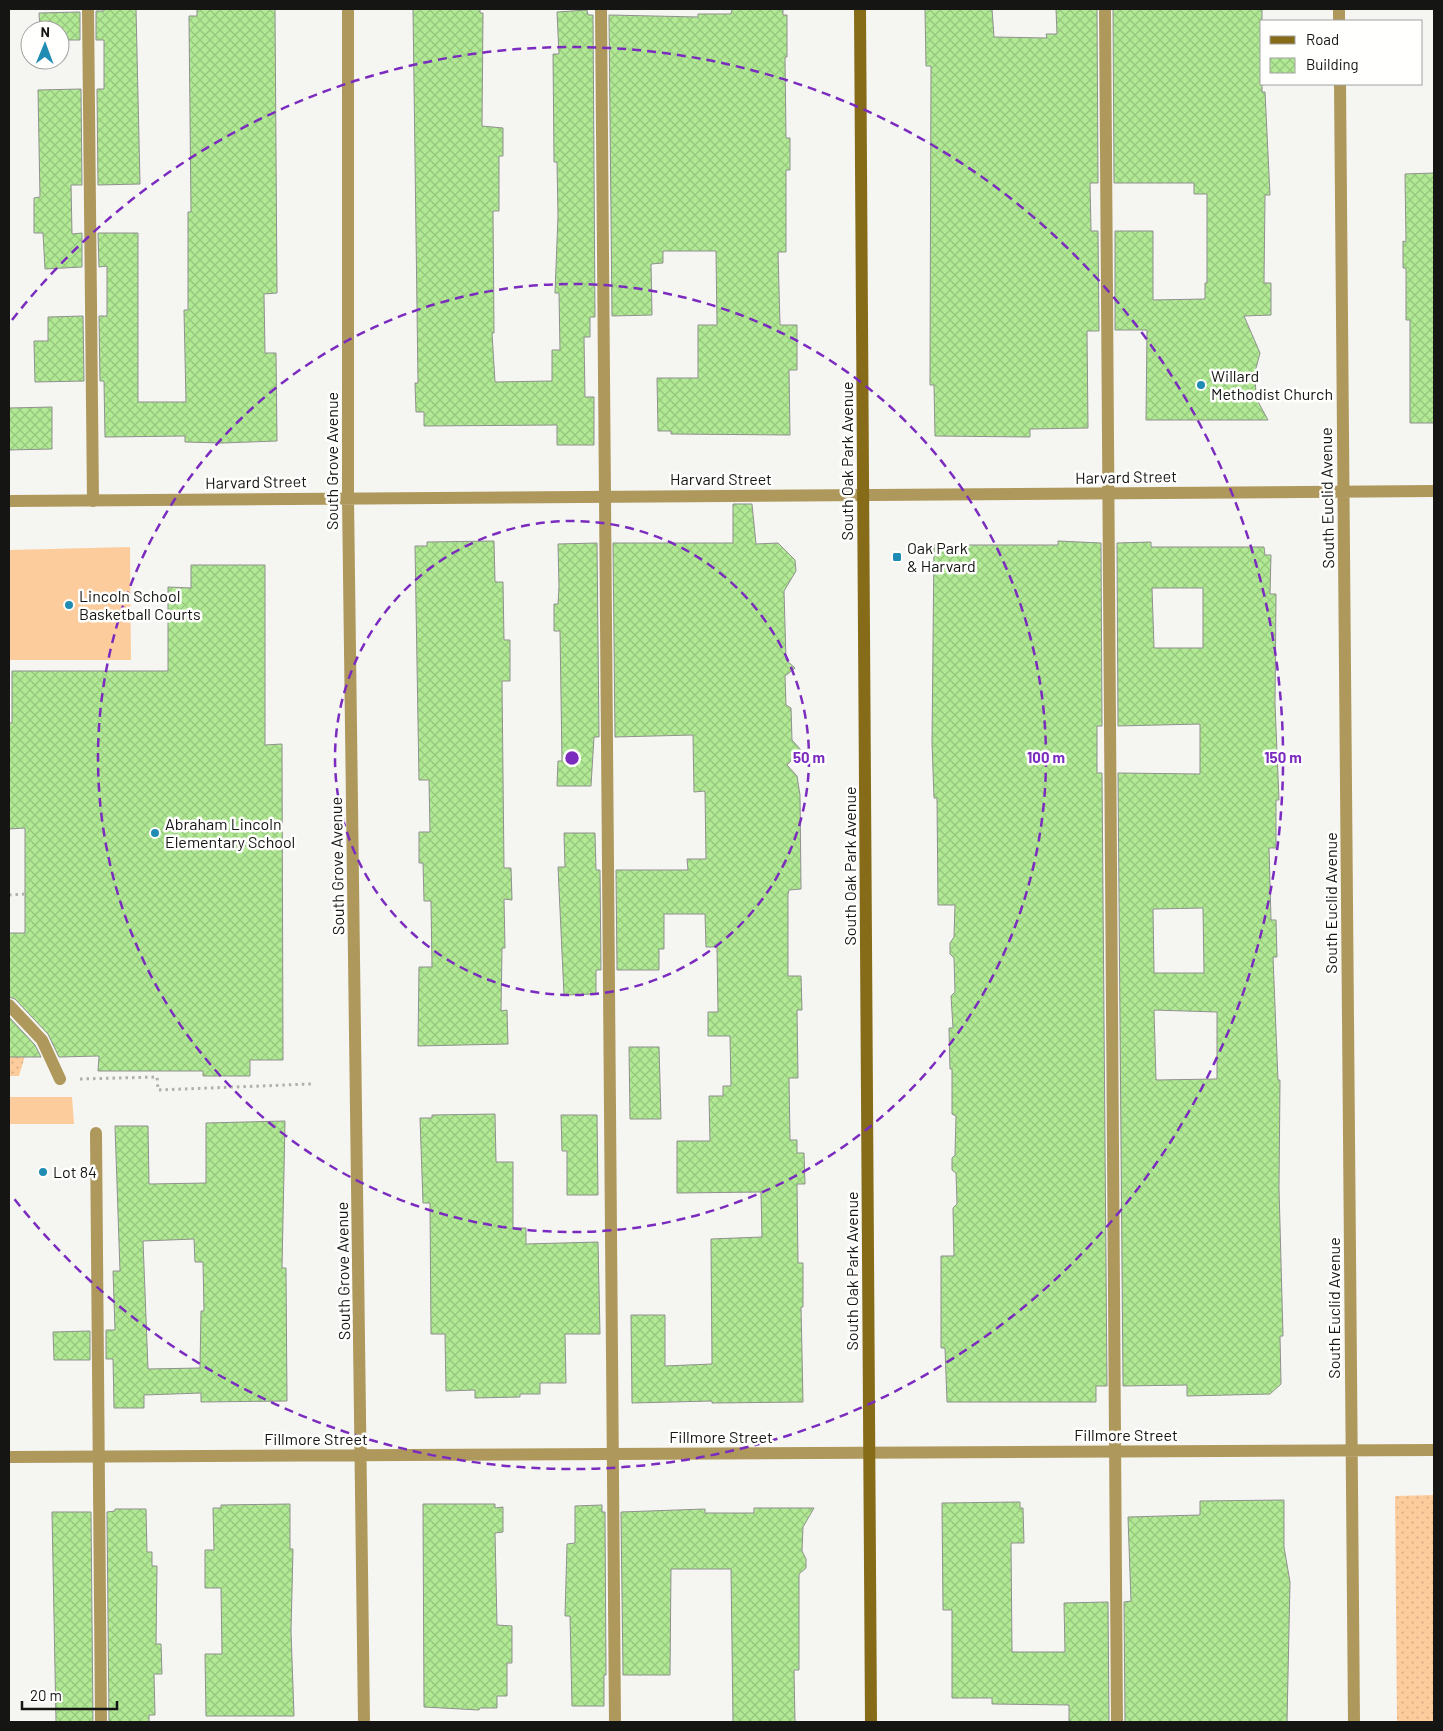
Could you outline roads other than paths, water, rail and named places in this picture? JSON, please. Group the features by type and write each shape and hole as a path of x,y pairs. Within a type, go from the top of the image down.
{"street":[{"path":"88,9 93,501"},
{"name":"South Grove Avenue","path":"348,9 348,498 364,1722"},
{"path":"601,9 615,1722"},
{"name":"South Oak Park Avenue","path":"860,9 871,1722"},
{"path":"1104,9 1117,1722"},
{"name":"South Euclid Avenue","path":"1340,85 1354,1722"},
{"name":"Harvard Street","path":"9,501 1434,490"},
{"path":"9,1005 42,1040 60,1079"},
{"path":"96,1133 100,1722"},
{"name":"Fillmore Street","path":"9,1457 1434,1450"}],"place":[{"name":"Willard Methodist Church","path":"1201,385"},
{"name":"Oak Park & Harvard","path":"897,557"},
{"name":"Lincoln School Basketball Courts","path":"69,605"},
{"name":"Abraham Lincoln Elementary School","path":"155,833"},
{"name":"Lot 84","path":"43,1172"}]}
